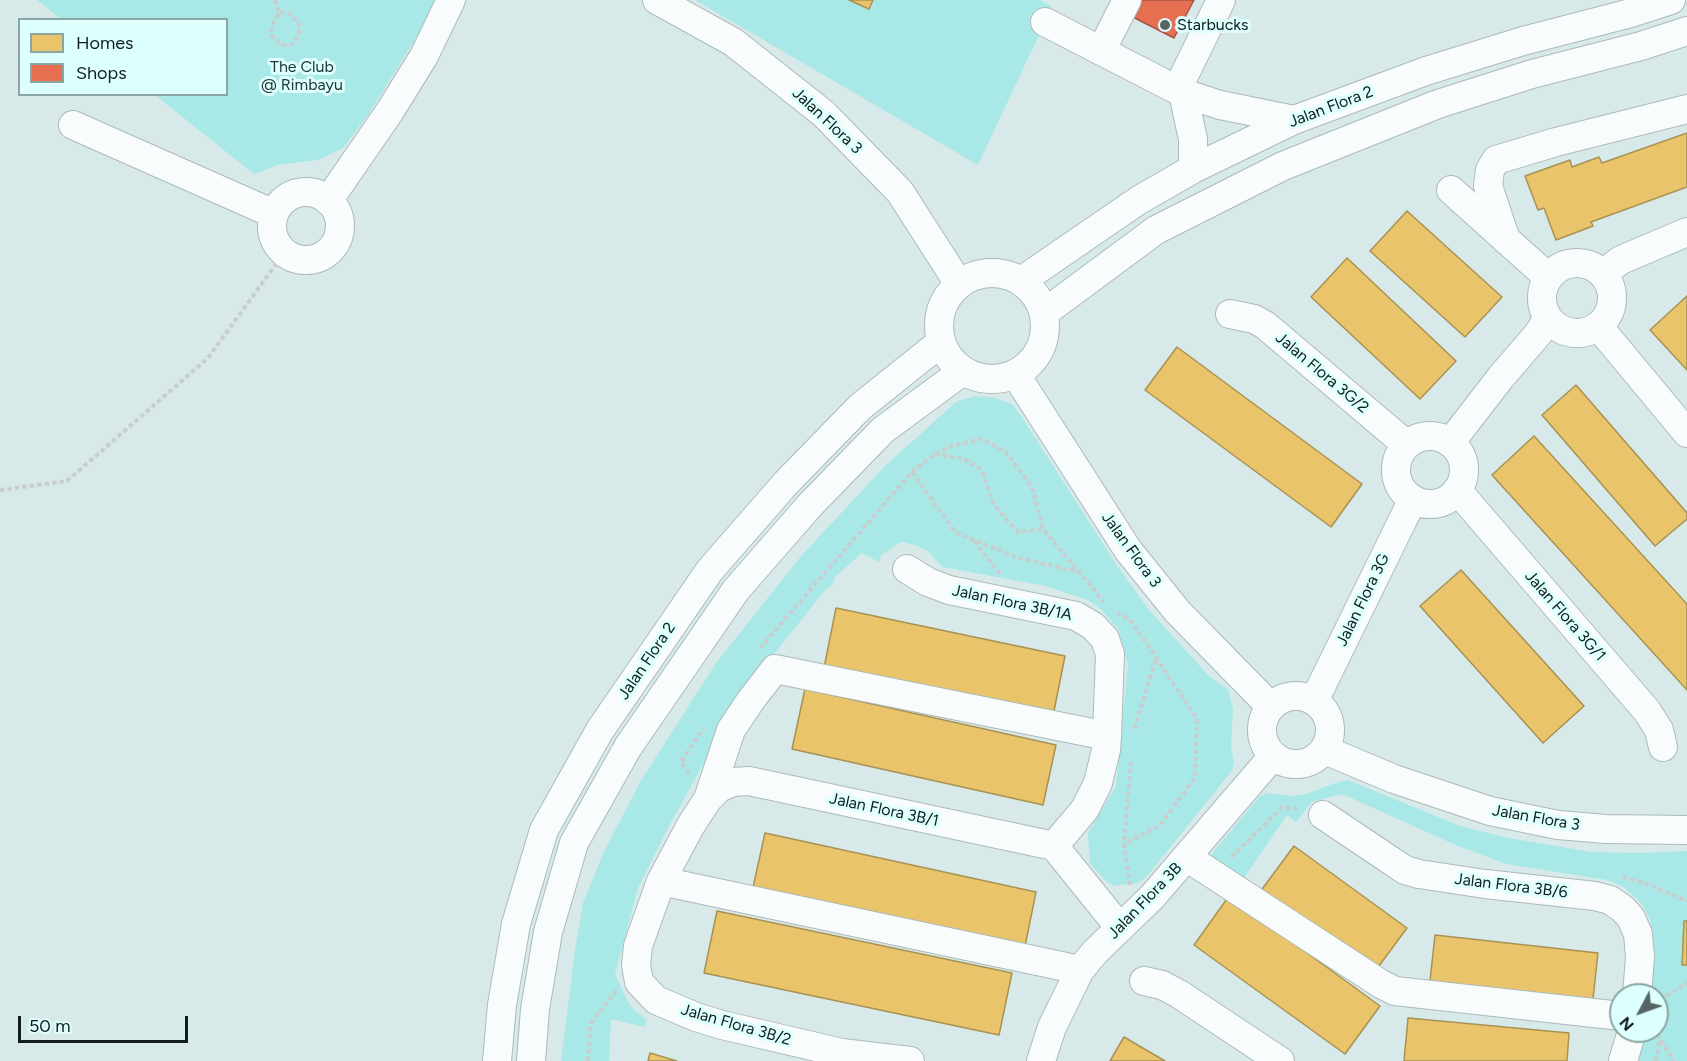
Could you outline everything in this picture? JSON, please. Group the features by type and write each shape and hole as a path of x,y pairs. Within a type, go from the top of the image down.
{"street":[{"path":"328,201 373,137 424,56 451,0"},
{"name":"Jalan Flora 3","path":"657,0 733,42 824,114 900,192 959,284"},
{"path":"1101,51 1126,0"},
{"path":"1193,169 1193,139 1175,89 1207,0"},
{"path":"1175,89 1221,0"},
{"name":"Jalan Flora 2","path":"1021,281 1139,200 1193,169 1294,120 1437,68 1523,41 1631,13 1671,0"},
{"path":"1037,12 1101,51 1175,89 1220,105 1294,120"},
{"path":"1044,314 1156,230 1283,166 1438,104 1532,74 1641,46 1687,31"},
{"path":"1506,240 1488,186 1490,170 1496,160 1556,142 1687,109"},
{"path":"73,125 273,213"},
{"path":"1451,190 1540,270 1550,276"},
{"path":"309,192 319,195 336,210 340,221 340,233 328,253 318,259 306,261 295,259 284,254 272,235 273,213 287,197 309,192"},
{"path":"1602,274 1621,261 1687,232"},
{"path":"1571,263 1588,265 1602,274 1611,291 1612,301 1605,319 1590,331 1571,333 1554,325 1548,318 1542,301 1545,283 1550,276 1556,270 1571,263"},
{"path":"992,273 1009,275 1021,281 1037,297 1044,314 1046,332 1041,349 1031,364 1016,375 998,380 980,379 963,371 950,359 940,343 940,311 948,296 959,284 974,275 992,273"},
{"name":"Jalan Flora 3G/2","path":"1230,314 1254,319 1266,325 1407,445"},
{"path":"1450,443 1538,334 1548,318"},
{"path":"1598,326 1687,433"},
{"name":"Jalan Flora 2","path":"497,1061 502,1005 516,924 544,831 600,730 710,570 778,491 860,407 940,343"},
{"name":"Jalan Flora 2","path":"531,1061 535,1009 548,932 574,843 628,747 736,590 810,504 883,430 963,371"},
{"name":"Jalan Flora 3","path":"1016,375 1128,550 1177,611 1271,707"},
{"path":"1432,436 1442,438 1457,451 1464,470 1462,481 1457,490 1445,501 1420,503 1405,493 1396,474 1400,453 1407,445 1414,440 1432,436"},
{"name":"Jalan Flora 3G/1","path":"1457,490 1647,711 1659,730 1663,747"},
{"name":"Jalan Flora 3G","path":"1314,702 1413,499"},
{"name":"Jalan Flora 3B/1A","path":"907,569 928,582 949,590 1076,615 1093,626 1105,639 1110,654 1120,738 1106,750 1098,783 1085,809 1054,846"},
{"path":"708,799 732,730 775,669 1120,738"},
{"path":"1296,696 1307,697 1314,702 1327,716 1330,728 1325,750 1306,764 1294,765 1273,756 1266,747 1262,727 1271,707 1279,701 1296,696"},
{"name":"Jalan Flora 3","path":"1325,750 1394,779 1490,811 1558,825 1606,829 1687,830"},
{"name":"Jalan Flora 3B","path":"1041,1061 1052,1027 1080,970 1188,858 1273,756"},
{"name":"Jalan Flora 3B/1","path":"661,881 691,825 708,799 718,788 733,782 749,781 1054,846"},
{"name":"Jalan Flora 3B/6","path":"1323,815 1399,866 1419,874 1595,896 1610,900 1631,918 1638,934 1640,957 1638,983"},
{"path":"1054,846 1127,921"},
{"path":"1188,858 1395,991 1609,1015"},
{"path":"636,965 638,946 661,881 1080,970"},
{"name":"Jalan Flora 3B/2","path":"636,965 639,981 656,1000 696,1017 842,1053 910,1061"},
{"path":"1144,981 1162,985 1179,994 1280,1061"},
{"path":"1623,1061 1628,1043"}],"path":[{"path":"276,0 279,12 271,26 272,36 279,43 291,45 299,36 299,24 290,14 279,12"},
{"path":"0,490 67,481 208,358 284,254"},
{"path":"753,656 912,472 935,454 952,446 981,439 1006,452 1032,487 1043,529 1106,603"},
{"path":"935,454 964,459 982,470 994,505 1018,532 1043,529"},
{"path":"912,472 956,532 1015,557 1080,572"},
{"path":"1114,610 1132,622 1197,719 1195,778 1159,826 1124,844"},
{"path":"1120,738 1134,728 1156,659"},
{"path":"707,723 681,762 708,799"},
{"path":"1127,921 1124,844 1132,751"},
{"path":"1211,830 1230,857 1282,807 1323,815"},
{"path":"588,1061 591,1023 636,965"},
{"path":"1669,994 1687,983"},
{"path":"1656,1061 1659,1043"},
{"path":"1661,1043 1674,1061"}],"green space":[{"name":"The Club @ Rimbayu","path":"37,0 434,0 424,25 370,112 343,148 318,160 277,165 254,174 156,96 228,96 228,18 60,18"},
{"path":"695,0 1040,0 1052,7 978,165"},
{"path":"976,396 995,398 1012,404 1118,567 1149,610 1209,676 1228,689 1233,709 1231,747 1234,763 1231,772 1147,876 1138,883 1113,886 1090,863 1088,833 1116,786 1128,665 1118,629 1102,610 1088,600 1045,586 942,567 928,551 915,545 901,542 881,555 879,562 862,553 835,577 833,585 826,589 743,693 670,824 638,888 615,974 633,1009 647,1020 644,1027 611,1019 609,1061 561,1061 583,903 603,854 640,782 716,663 802,555 886,465 957,401"},
{"path":"1348,780 1460,826 1504,837 1591,852 1687,851 1687,1061 1635,1061 1640,1043 1669,1043 1669,983 1650,983 1653,964 1650,920 1642,904 1624,887 1607,880 1506,864 1458,846 1342,794 1312,802 1296,822 1287,815 1240,884 1205,862 1260,796 1268,793 1292,796 1306,794"}],"building: Homes":[{"path":"849,0 873,0 869,9"},
{"path":"1687,133 1687,187 1591,222 1593,226 1556,240 1544,208 1538,210 1525,176 1570,160 1572,167 1599,157 1602,163"},
{"path":"1407,211 1502,297 1465,337 1370,251"},
{"path":"1347,258 1456,361 1420,399 1311,297"},
{"path":"1687,296 1687,370 1650,330"},
{"path":"1177,347 1362,484 1331,527 1145,390"},
{"path":"1576,385 1687,513 1687,519 1655,546 1542,415"},
{"path":"1534,436 1687,604 1687,690 1492,475"},
{"path":"1461,570 1584,706 1543,743 1420,606"},
{"path":"836,608 1065,656 1053,716 824,668"},
{"path":"805,689 1056,745 1043,805 792,749"},
{"path":"765,833 1036,892 1024,951 752,892"},
{"path":"1294,846 1407,928 1373,974 1260,892"},
{"path":"1229,896 1380,1006 1345,1054 1194,945"},
{"path":"717,911 1012,973 999,1035 704,973"},
{"path":"1684,921 1687,921 1687,965 1682,965"},
{"path":"1435,935 1598,953 1592,1008 1429,990"},
{"path":"1408,1018 1569,1033 1567,1061 1404,1061"},
{"path":"1124,1037 1165,1061 1110,1061"},
{"path":"650,1053 677,1061 648,1061"}],"building: Shops":[{"name":"Starbucks","path":"1132,0 1194,0 1174,38 1125,13"}],"place":[{"name":"Starbucks","path":"1165,25"}]}
